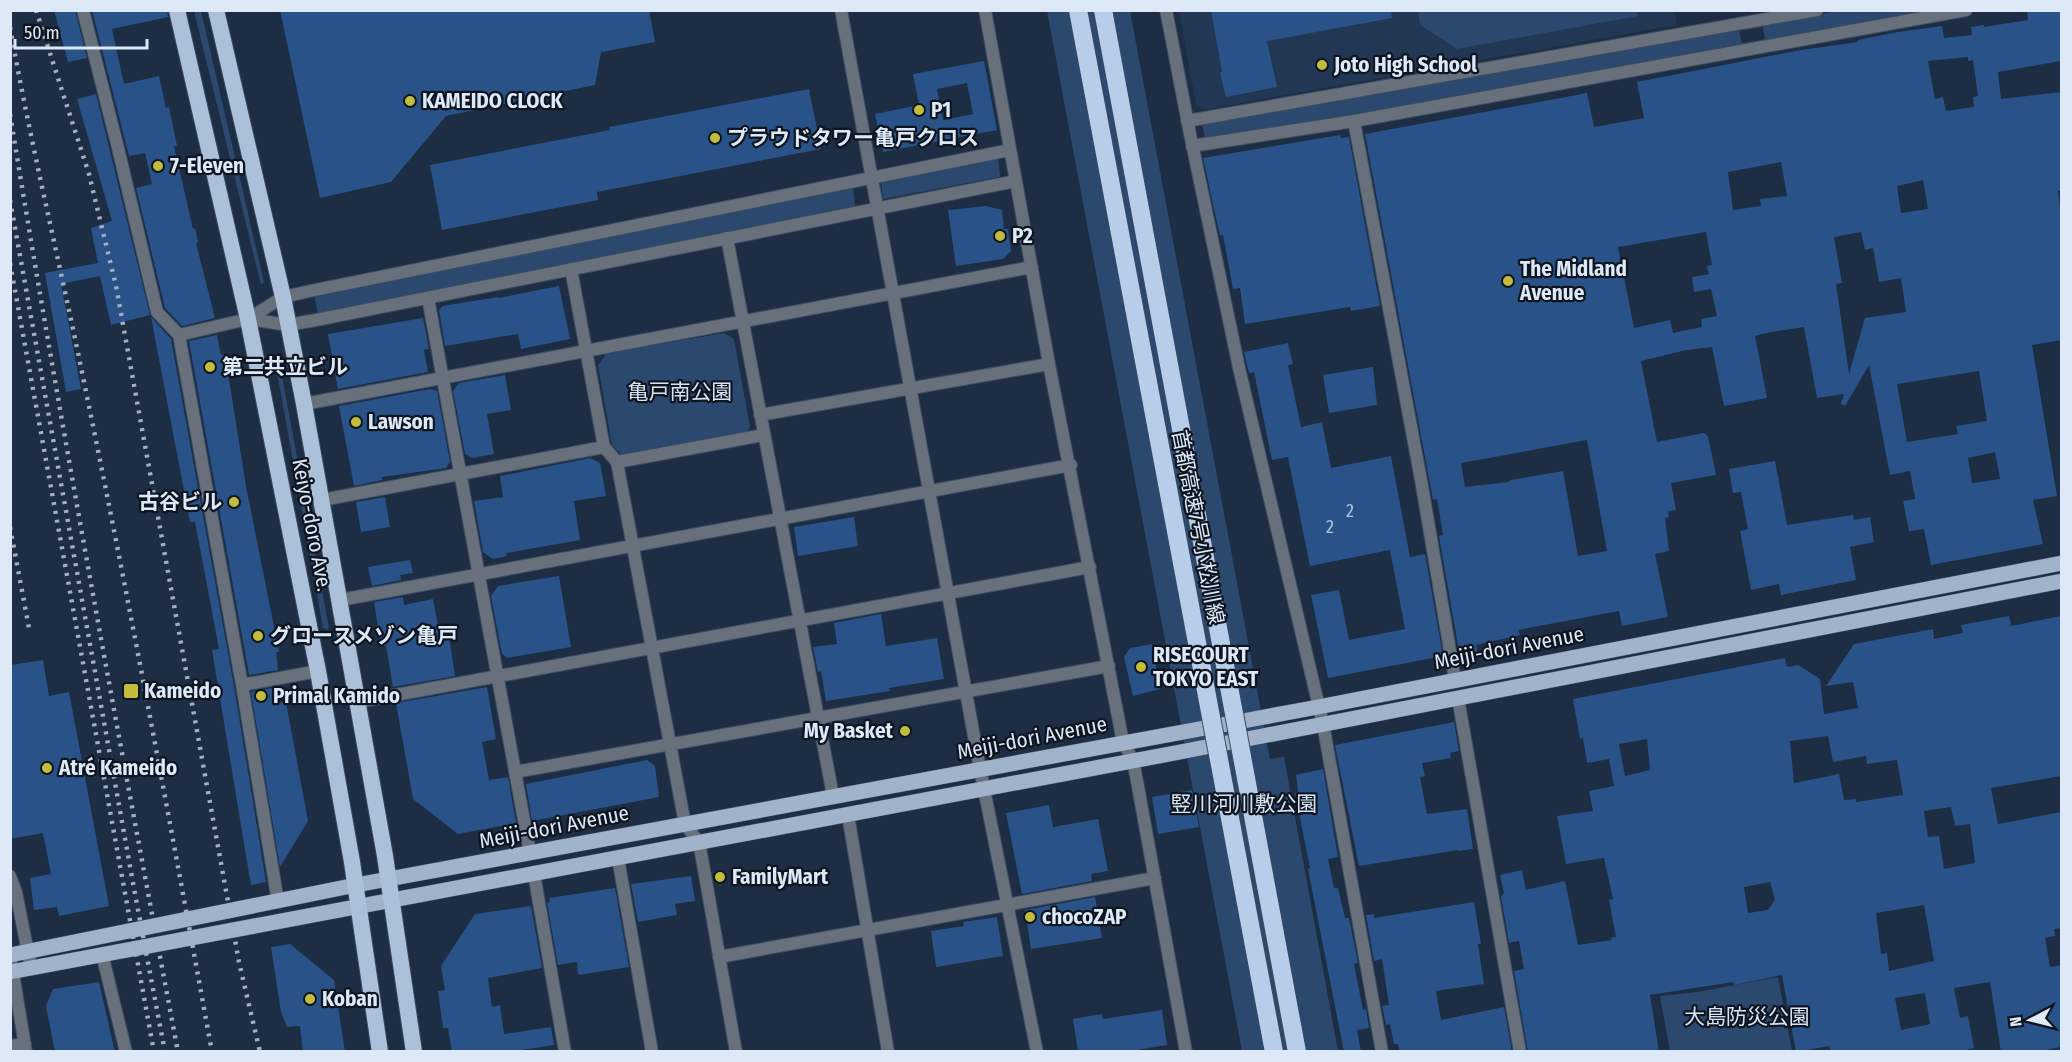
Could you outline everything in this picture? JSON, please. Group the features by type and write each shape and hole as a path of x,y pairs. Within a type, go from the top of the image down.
{"highway":[{"name":"Keiyo-doro Ave.","path":"177,10 248,319 318,671 356,885 380,1052"},
{"name":"Keiyo-doro Ave.","path":"216,10 282,297 304,404 393,901 414,1052"},
{"name":"首都高速7号小松川線","path":"1078,10 1274,1052"},
{"name":"首都高速7号小松川線","path":"1103,10 1297,1052"}],"main road":[{"name":"Meiji-dori Avenue","path":"10,955 356,885 1318,707 2061,563"},
{"name":"Meiji-dori Avenue","path":"12,972 1133,761 2061,581"}],"street":[{"path":"83,10 157,312 179,335 242,685 278,902"},
{"path":"841,10 980,769 1037,1052"},
{"path":"985,10 1049,364 1071,465 1123,742 1133,761 1186,1052"},
{"path":"1166,10 1239,368 1323,724 1382,1052"},
{"path":"1187,121 1817,10"},
{"path":"1192,146 1354,121 1966,10"},
{"path":"1354,121 1421,480 1455,680"},
{"path":"179,335 248,319 282,297 1010,150"},
{"path":"248,319 288,325 1016,181"},
{"path":"727,238 833,796"},
{"path":"304,404 1032,267"},
{"path":"571,269 588,350 604,447 617,462 685,824 699,843 736,1052"},
{"path":"428,298 530,853"},
{"path":"760,415 1049,364"},
{"path":"617,462 764,435"},
{"path":"322,500 604,447"},
{"path":"340,600 1071,465"},
{"path":"358,702 1090,567"},
{"path":"515,772 1109,666"},
{"path":"242,685 318,671"},
{"path":"1458,698 1520,1052"},
{"path":"848,815 888,1052"},
{"path":"618,858 652,1052"},
{"path":"534,874 565,1052"},
{"path":"10,876 31,968"},
{"path":"719,957 1155,878"},
{"path":"102,954 126,1052"},
{"path":"10,955 15,1007 25,1048 10,1046"}],"shaded area":[{"name":"Joto High School","path":"1675,10 1677,25 1202,110 1196,104 1179,11"}],"green space":[{"path":"194,11 201,11 264,282 261,285"},
{"name":"竪川河川敷公園","path":"1047,11 1130,11 1270,759 1284,757 1338,1051 1242,1051"},
{"path":"1418,11 1637,11 1638,16 1457,49 1420,25"},
{"path":"1839,11 1944,11 1768,43 1765,40 1763,27 1765,23"},
{"path":"1739,29 1742,45 1740,48 1423,105 1205,140 1202,122"},
{"path":"998,155 1000,177 883,199 881,181"},
{"path":"853,186 855,206 318,317 315,297"},
{"name":"亀戸南公園","path":"724,333 734,339 750,427 746,433 621,454 612,446 598,365 607,353"},
{"path":"277,358 329,628 327,630 323,628 275,361"},
{"name":"大島防災公園","path":"1778,977 1792,1051 1670,1051 1660,996 1697,992"}],"building":[{"path":"54,10 75,10 87,58 68,62"},
{"path":"92,10 167,10 168,17 112,29 124,84 159,76 166,108 169,107 177,146 174,146 215,318 182,326 165,308 136,188 152,184 145,153 129,156"},
{"name":"KAMEIDO CLOCK","path":"280,10 649,10 655,42 601,52 595,85 446,116 391,182 320,198"},
{"path":"1211,10 1391,10 1392,18 1267,41 1277,87 1226,97 1220,73 1222,72"},
{"path":"2027,10 2061,10 2061,61 1998,72 2001,99 2061,92 2061,191 2058,191 2061,217 2061,340 2032,345 2057,496 2033,500 2043,544 1931,565 1924,529 1909,531 1903,501 1915,499 1910,471 1890,475 1869,365 1845,406 1841,404 1844,394 1817,398 1804,327 1766,333 1755,336 1767,398 1724,406 1712,347 1687,350 1641,361 1657,442 1704,433 1708,436 1716,475 1671,483 1676,510 1668,511 1669,517 1665,518 1669,551 1655,554 1668,617 1622,626 1619,611 1518,630 1520,635 1476,645 1478,654 1460,657 1439,536 1443,535 1437,499 1433,500 1365,134 1587,93 1594,127 1644,118 1637,82 1801,50 1858,42 1858,40 1898,32 1942,26 1944,38 1972,35 1971,27 2028,20","holes":["1968,57 1968,61 1973,60 1978,96 1973,97 1974,107 1946,111 1943,97 1935,99 1928,61","1781,162 1787,196 1760,199 1761,206 1733,210 1728,172","1923,180 1928,209 1901,213 1897,186","1706,232 1712,265 1707,266 1709,274 1692,277 1694,292 1711,289 1717,316 1701,319 1702,327 1673,333 1670,320 1634,328 1618,247","1861,232 1865,250 1873,248 1879,282 1901,278 1906,312 1865,318 1849,374 1836,284 1842,283 1834,237","1979,371 1987,421 1956,426 1958,434 1907,442 1897,384","1587,440 1607,551 1578,556 1563,471 1508,482 1465,487 1461,463","1995,452 2000,479 1972,483 1968,458"]},
{"name":"P1","path":"984,61 997,130 883,152 875,114 919,105 913,74","holes":["967,83 973,114 943,120 937,89"]},
{"path":"809,89 821,149 597,192 598,200 442,230 430,165 610,130 609,127"},
{"path":"96,94 150,315 111,325 100,276 61,284 81,389 66,392 45,273 98,263 91,228 112,221 77,99"},
{"path":"1340,135 1341,138 1349,137 1380,306 1351,311 1350,307 1245,324 1240,288 1233,289 1223,235 1220,236 1203,158"},
{"name":"P2","path":"986,206 1002,210 1004,229 1008,229 1011,251 1003,259 956,266 948,210"},
{"path":"559,286 570,339 521,349 518,334 445,346 439,310 443,306"},
{"path":"151,317 171,339 234,686 266,882 251,885 212,650 219,649 195,522 190,522"},
{"path":"423,318 429,349 424,350 428,372 338,389 328,334"},
{"path":"217,335 221,355 225,354 246,486 279,652 276,652 278,670 249,675 189,341"},
{"path":"1288,343 1293,364 1288,365 1301,427 1322,422 1331,468 1391,456 1410,557 1425,554 1443,656 1328,678 1311,595 1339,590 1349,640 1405,629 1390,550 1310,566 1288,457 1272,460 1254,372 1249,373 1244,352"},
{"path":"1373,367 1377,405 1329,413 1323,375"},
{"path":"505,375 511,410 487,414 494,454 472,458 465,454 453,391 459,383"},
{"path":"430,389 437,391 450,462 446,468 382,477 382,480 354,486 339,406"},
{"path":"590,458 600,463 606,496 574,501 580,540 506,553 507,556 493,559 483,552 474,501 503,497 500,476"},
{"path":"1775,461 1787,525 1853,515 1854,520 1870,517 1874,542 1850,547 1856,580 1781,595 1779,584 1751,590 1740,531 1748,529 1741,492 1733,493 1729,469"},
{"path":"385,497 390,527 361,532 356,502"},
{"path":"854,517 858,546 798,556 794,527"},
{"path":"410,560 413,573 400,575 401,580 372,586 368,567"},
{"path":"559,576 571,647 507,658 502,654 491,596 498,586"},
{"path":"403,597 404,605 433,599 440,637 449,636 455,676 393,687 386,646 381,646 374,602"},
{"path":"881,614 886,646 937,638 944,679 889,688 890,691 826,701 821,671 818,672 813,647 837,644 834,623"},
{"path":"2009,616 2011,626 2061,616 2061,776 1991,788 1998,824 2061,812 2061,928 2054,929 2055,936 2045,938 2050,967 2061,965 2061,1047 2036,1052 2001,1052 1990,982 1954,988 1960,1018 1968,1016 1974,1048 1958,1052 1831,1052 1829,1046 1796,1052 1782,975 1734,985 1733,982 1650,995 1659,1052 1528,1052 1514,971 1524,969 1519,941 1509,943 1500,875 1522,870 1526,890 1565,881 1578,945 1612,940 1611,938 1616,937 1609,900 1613,899 1604,858 1566,864 1557,816 1593,811 1589,791 1614,786 1609,759 1587,763 1573,699 1785,658 1787,667 1798,665 1820,679 1824,714 1858,708 1853,682 1826,686 1854,644 1933,629 1934,639 1963,633 1961,625","holes":["1828,736 1833,762 1866,756 1867,764 1897,760 1903,795 1856,802 1856,799 1844,800 1839,774 1794,783 1790,741","1647,739 1650,770 1625,776 1619,744","1951,807 1955,826 1970,824 1975,863 1944,869 1939,836 1928,837 1924,811","1770,882 1775,900 1768,910 1748,913 1744,887","1924,905 1934,961 1889,971 1887,953 1881,954 1876,913","1925,993 1930,1024 1901,1030 1895,998"]},
{"name":"RISECOURT TOKYO EAST","path":"1152,644 1160,689 1133,696 1124,657 1130,648"},
{"name":"Atré Kameido","path":"43,660 49,696 69,692 109,906 59,916 57,907 34,910 30,878 51,874 43,833 10,839 10,665"},
{"path":"487,687 496,739 482,742 489,780 508,777 516,823 458,834 413,799 396,703"},
{"path":"273,688 276,703 286,702 308,821 280,867 251,692"},
{"path":"1454,722 1459,751 1450,753 1451,758 1422,763 1425,776 1420,777 1427,814 1467,809 1473,849 1359,866 1335,745"},
{"path":"647,760 655,766 659,797 532,821 526,784"},
{"path":"1323,769 1338,857 1328,859 1334,888 1338,888 1345,918 1349,918 1358,963 1354,964 1369,1028 1357,1030 1361,1052 1344,1052 1295,793 1298,792 1296,775"},
{"path":"1192,790 1199,827 1158,834 1152,797"},
{"path":"1049,805 1053,827 1098,819 1108,871 1091,874 1092,881 1022,894 1006,813"},
{"path":"691,876 695,901 675,904 677,915 638,922 631,884"},
{"path":"615,888 629,967 578,975 577,962 558,965 547,903 550,902 549,898"},
{"path":"1095,897 1102,938 1031,949 1025,910"},
{"path":"1474,902 1481,944 1478,944 1484,984 1436,991 1441,1020 1504,1007 1512,1052 1400,1052 1398,1044 1394,1044 1390,1024 1386,1025 1382,1006 1389,1005 1382,959 1374,961 1366,915 1374,914 1374,918"},
{"path":"531,906 542,968 488,978 492,1007 500,1005 504,1034 551,1027 554,1045 509,1052 452,1052 448,1028 443,1028 438,991 445,990 441,966 475,914"},
{"path":"997,917 1003,956 936,967 931,931 964,926 963,922"},
{"path":"290,944 334,980 345,1052 303,1052 300,1026 287,1027 281,1012 271,947"},
{"path":"99,982 115,1052 55,1052 46,1006 53,989"},
{"path":"1162,1010 1167,1045 1124,1052 1078,1052 1073,1019 1102,1014 1103,1019"}],"railway":[{"path":"36,10 89,174 116,286 239,962 260,1052"},
{"path":"10,27 118,549 212,1052"},
{"path":"10,114 49,349 178,1052"},
{"path":"10,200 165,1052"},
{"path":"10,263 154,1052"},
{"path":"10,527 29,628"}],"place":[{"name":"Joto High School","path":"1322,65"},
{"name":"KAMEIDO CLOCK","path":"410,101"},
{"name":"P1","path":"919,110"},
{"name":"プラウドタワー亀戸クロス","path":"715,138"},
{"name":"7-Eleven","path":"158,166"},
{"name":"P2","path":"1000,236"},
{"name":"The Midland Avenue","path":"1508,281"},
{"name":"第二共立ビル","path":"210,367"},
{"name":"Lawson","path":"356,422"},
{"name":"古谷ビル","path":"234,502"},
{"name":"グロースメゾン亀戸","path":"258,636"},
{"name":"RISECOURT TOKYO EAST","path":"1141,667"},
{"name":"Kameido","path":"131,691"},
{"name":"Primal Kamido","path":"261,696"},
{"name":"My Basket","path":"905,731"},
{"name":"Atré Kameido","path":"47,768"},
{"name":"FamilyMart","path":"720,877"},
{"name":"chocoZAP","path":"1030,917"},
{"name":"Koban","path":"310,999"}]}
